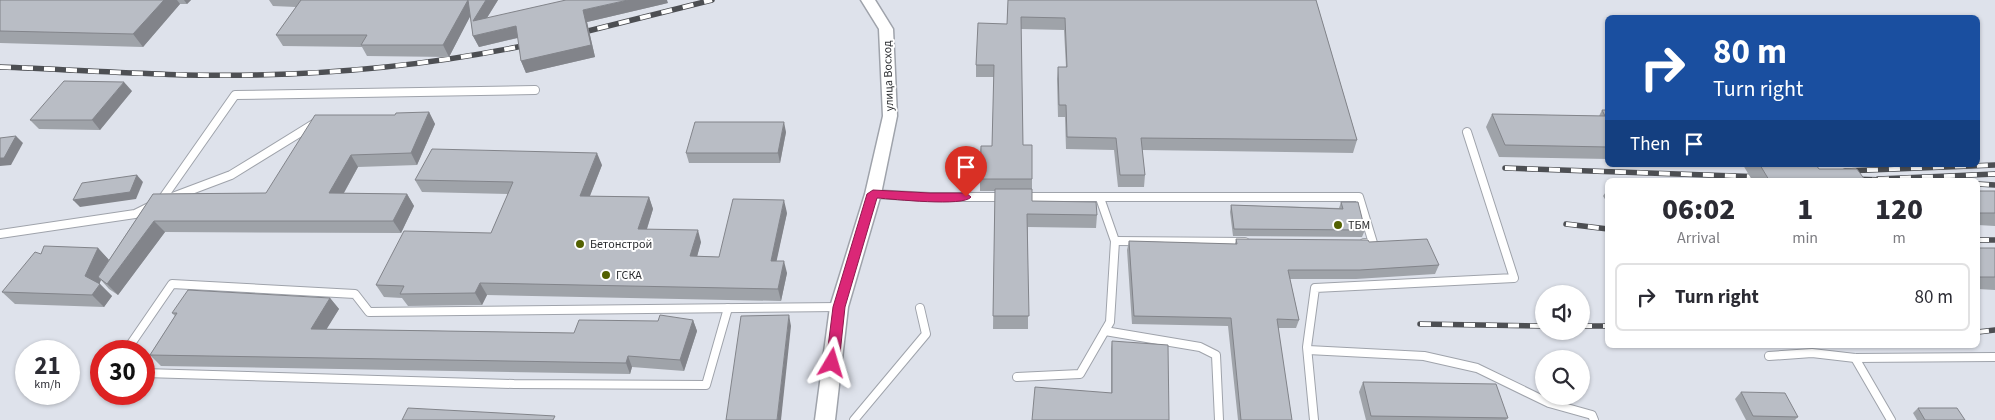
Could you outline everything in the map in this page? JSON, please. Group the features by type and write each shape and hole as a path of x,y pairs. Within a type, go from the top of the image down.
{"street":[{"name":"улица Восход","path":"825,420 839,307 873,194 890,116 886,29 868,0"}],"lane":[{"path":"161,201 235,95 535,90"},
{"path":"0,234 135,214 161,201 231,175 316,122 326,122"},
{"path":"1314,420 1308,350 1315,288 1514,278 1467,132"},
{"path":"873,194 930,197 1359,197 1373,243 1354,243"},
{"path":"1017,377 1080,374 1110,322 1115,241 1100,198"},
{"path":"1115,241 1250,242"},
{"path":"134,340 172,284 355,294 369,312 839,307"},
{"path":"155,373 514,384 706,385 728,308"},
{"path":"854,420 926,334 920,308"},
{"path":"1104,331 1200,347 1216,355 1219,420"},
{"path":"1308,350 1424,356 1477,368 1548,403 1592,416 1594,420"},
{"path":"1768,356 1812,353 1855,358 1995,357"},
{"path":"1855,358 1891,420"}],"building":[{"path":"0,0 164,0 133,34 0,31"},
{"path":"301,0 468,0 443,45 361,45 367,35 276,35"},
{"path":"468,0 486,0 473,21 566,0 628,0 583,10 591,45 521,61 516,26 473,36"},
{"path":"1008,0 1316,0 1357,140 1141,138 1145,175 1120,175 1116,138 1067,137 1066,105 1059,105 1058,67 1067,67 1065,18 1021,17 1023,145 1032,145 1032,179 980,179 981,146 992,146 994,65 976,65 978,23 1007,24"},
{"path":"64,81 124,82 92,120 30,120"},
{"path":"429,112 411,153 351,155 329,193 407,194 393,221 154,221 107,284 98,277 153,194 266,193 315,115 395,115 396,113"},
{"path":"1492,114 1605,116 1605,147 1505,145"},
{"path":"695,122 784,122 778,153 686,153"},
{"path":"16,136 4,158 0,158 0,138"},
{"path":"432,149 597,153 580,196 649,197 638,229 698,230 690,256 719,257 733,199 784,200 771,261 784,261 778,289 480,283 475,293 400,294 404,286 376,285 404,231 491,233 513,182 415,180"},
{"path":"1761,167 1857,169 1864,178 1768,178"},
{"path":"137,175 130,192 73,200 82,183"},
{"path":"995,189 1032,189 1032,201 1096,202 1097,215 1027,214 1029,316 993,316"},
{"path":"1980,191 1995,191 1995,213 1980,213"},
{"path":"1341,202 1358,202 1365,230 1234,229 1231,205 1343,209"},
{"path":"1236,239 1368,240 1369,242 1427,239 1439,265 1360,270 1288,270 1299,320 1277,319 1292,420 1241,420 1231,318 1134,316 1129,241 1237,244"},
{"path":"44,246 98,248 85,276 100,284 92,295 2,292 35,252 41,254"},
{"path":"1980,248 1995,248 1995,277 1980,277"},
{"path":"188,290 330,298 311,329 574,333 579,320 658,321 660,315 693,320 680,360 628,356 626,363 155,355 155,347 177,313 172,313"},
{"path":"789,315 777,420 726,420 741,316"},
{"path":"1112,341 1168,345 1169,420 1032,420 1035,387 1112,393"},
{"path":"1363,382 1496,384 1508,418 1371,416"},
{"path":"1741,392 1785,393 1798,417 1753,416"},
{"path":"408,408 555,416 553,420 402,420"},
{"path":"1918,408 1957,408 1965,420 1925,420"}],"railway":[{"path":"576,34 712,0"},
{"path":"0,67 193,75 292,74 430,62 532,44"},
{"path":"1980,166 1995,165"},
{"path":"1845,171 1945,167"},
{"path":"1505,168 1765,177"},
{"path":"1901,178 1995,174"},
{"path":"1980,184 1995,185"},
{"path":"1566,224 1605,229"},
{"path":"1980,240 1995,240"},
{"path":"1420,324 1535,326"},
{"path":"1590,326 1605,326"},
{"path":"1980,332 1995,330"}],"place":[{"name":"ТБМ","path":"1338,225"},
{"name":"Бетонстрой","path":"580,244"},
{"name":"ГСКА","path":"606,275"}],"route":[{"path":"832,363 839,307 873,194 966,197"}]}
